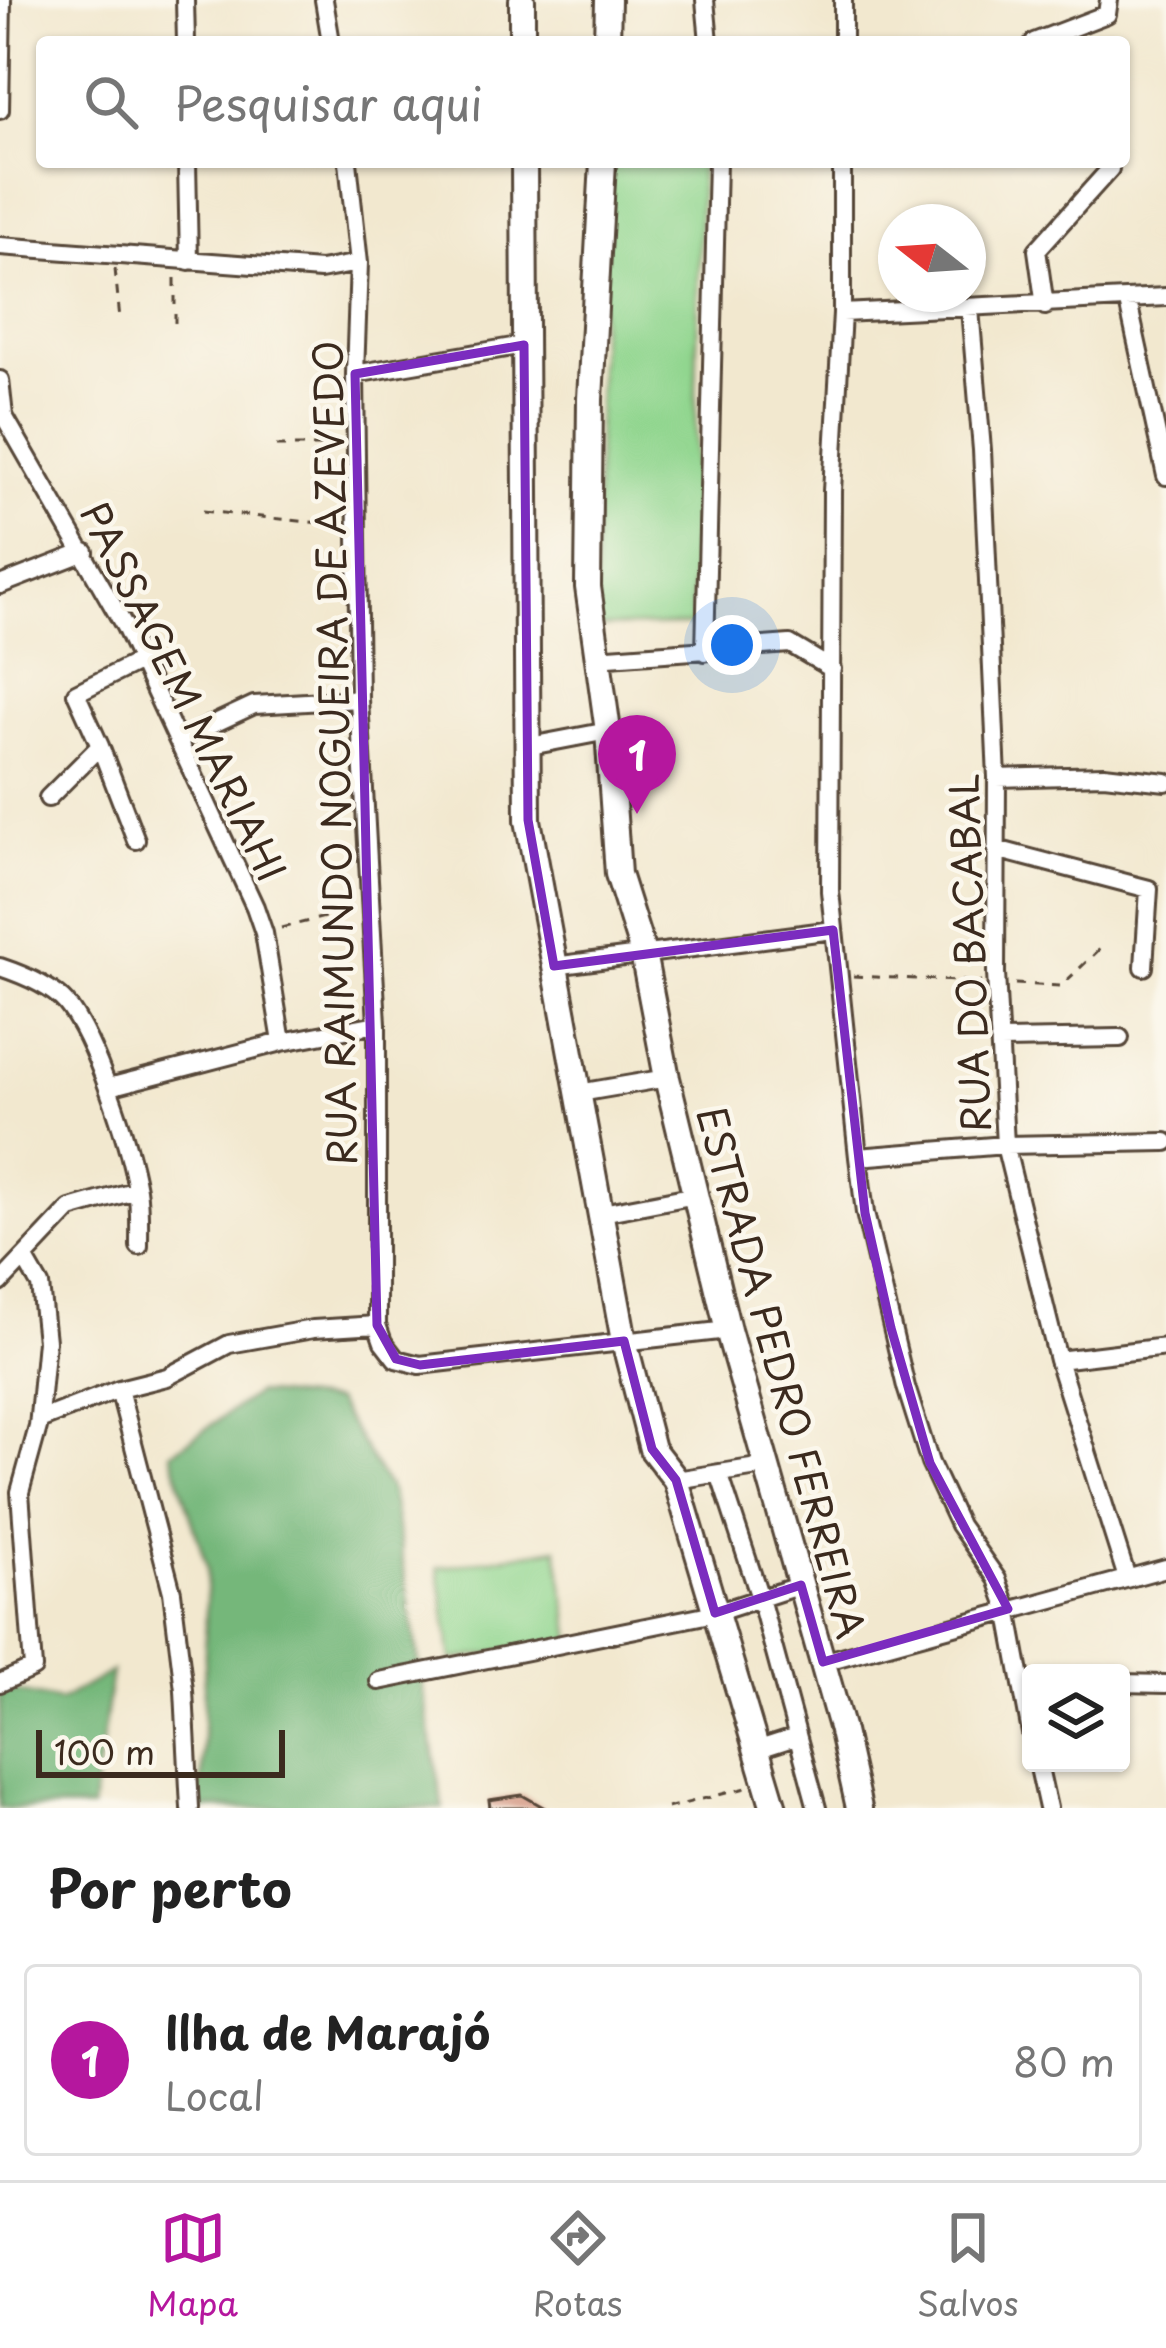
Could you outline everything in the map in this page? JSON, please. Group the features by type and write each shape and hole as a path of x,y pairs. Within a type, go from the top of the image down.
{"street":[{"path":"0,110 2,0"},
{"path":"185,0 186,36"},
{"path":"324,0 330,36"},
{"path":"522,0 522,36"},
{"path":"607,36 608,0"},
{"path":"705,0 709,36"},
{"path":"843,0 843,36"},
{"path":"1050,36 1107,14 1109,0"},
{"path":"182,260 187,168"},
{"name":"RUA RAIMUNDO NOGUEIRA DE AZEVEDO","path":"349,168 358,263 359,699 373,905 380,1334"},
{"path":"524,168 528,820 624,1341 652,1449 676,1480 774,1808"},
{"name":"ESTRADA PEDRO FERREIRA","path":"603,168 590,399 588,587 608,731 618,874 643,953 667,1078 728,1330 823,1662 859,1808"},
{"path":"705,652 717,168"},
{"path":"842,168 842,313 832,491 833,930 858,1157 891,1328 930,1463 959,1525 992,1566 1008,1609 1022,1672"},
{"path":"1045,306 1037,250 1110,169"},
{"path":"0,246 320,270 358,263"},
{"path":"986,308 1166,297"},
{"path":"1128,302 1166,476"},
{"path":"842,313 878,312"},
{"name":"RUA DO BACABAL","path":"970,312 982,450 997,778 996,983 1005,1145 1058,1360 1127,1578"},
{"path":"355,374 524,345"},
{"name":"PASSAGEM MARIAHI","path":"0,380 2,417 85,552 142,660 264,933 282,1042"},
{"path":"0,585 85,552"},
{"path":"595,658 790,644 832,669"},
{"path":"136,840 76,693 142,660"},
{"path":"179,740 254,705 359,699"},
{"path":"530,746 608,731"},
{"path":"48,798 100,746"},
{"path":"997,778 1104,776 1166,782"},
{"path":"996,849 1149,889 1144,967"},
{"path":"554,966 833,930"},
{"path":"0,967 66,1003 109,1087 137,1190 139,1246"},
{"path":"109,1087 282,1042 376,1024"},
{"path":"999,1040 1120,1038"},
{"path":"579,1093 667,1078"},
{"path":"858,1157 1005,1145 1166,1142"},
{"path":"0,1283 70,1210 137,1190"},
{"path":"602,1213 695,1195"},
{"path":"0,1683 33,1668 20,1492 39,1420 46,1341 40,1285 25,1258"},
{"path":"39,1420 118,1389 167,1377 229,1344 313,1329 380,1334 397,1359 420,1365 728,1330"},
{"path":"1058,1360 1166,1347"},
{"path":"118,1389 172,1592 184,1690 190,1808"},
{"path":"676,1480 764,1466"},
{"path":"719,1473 760,1598 817,1808"},
{"path":"823,1662 1166,1568"},
{"path":"379,1681 715,1613 801,1585"},
{"path":"1130,1683 1166,1684"},
{"path":"759,1749 796,1737"},
{"path":"1040,1772 1048,1808"}],"path":[{"path":"114,255 120,319"},
{"path":"175,324 182,260"},
{"path":"276,446 357,446"},
{"path":"203,512 359,527"},
{"path":"264,933 373,905"},
{"path":"839,975 1061,986 1101,948"},
{"path":"667,1808 768,1783"}],"highlighted area":[{"path":"524,345 528,820 554,966 833,930 865,1213 891,1328 930,1463 1008,1609 823,1662 801,1585 715,1613 676,1480 652,1449 624,1341 420,1365 396,1359 377,1325 355,374"}],"green space":[{"path":"603,168 701,168 691,625 594,627"},
{"path":"257,1393 335,1401 391,1492 443,1808 191,1808 202,1777 207,1567 171,1453"},
{"path":"557,1548 572,1640 452,1660 438,1568"},
{"path":"112,1671 92,1808 0,1808 0,1688 60,1701"}],"building":[{"path":"522,1795 545,1808 490,1808 489,1800"}],"place":[{"name":"Ilha de Marajó","path":"637,814"}]}
